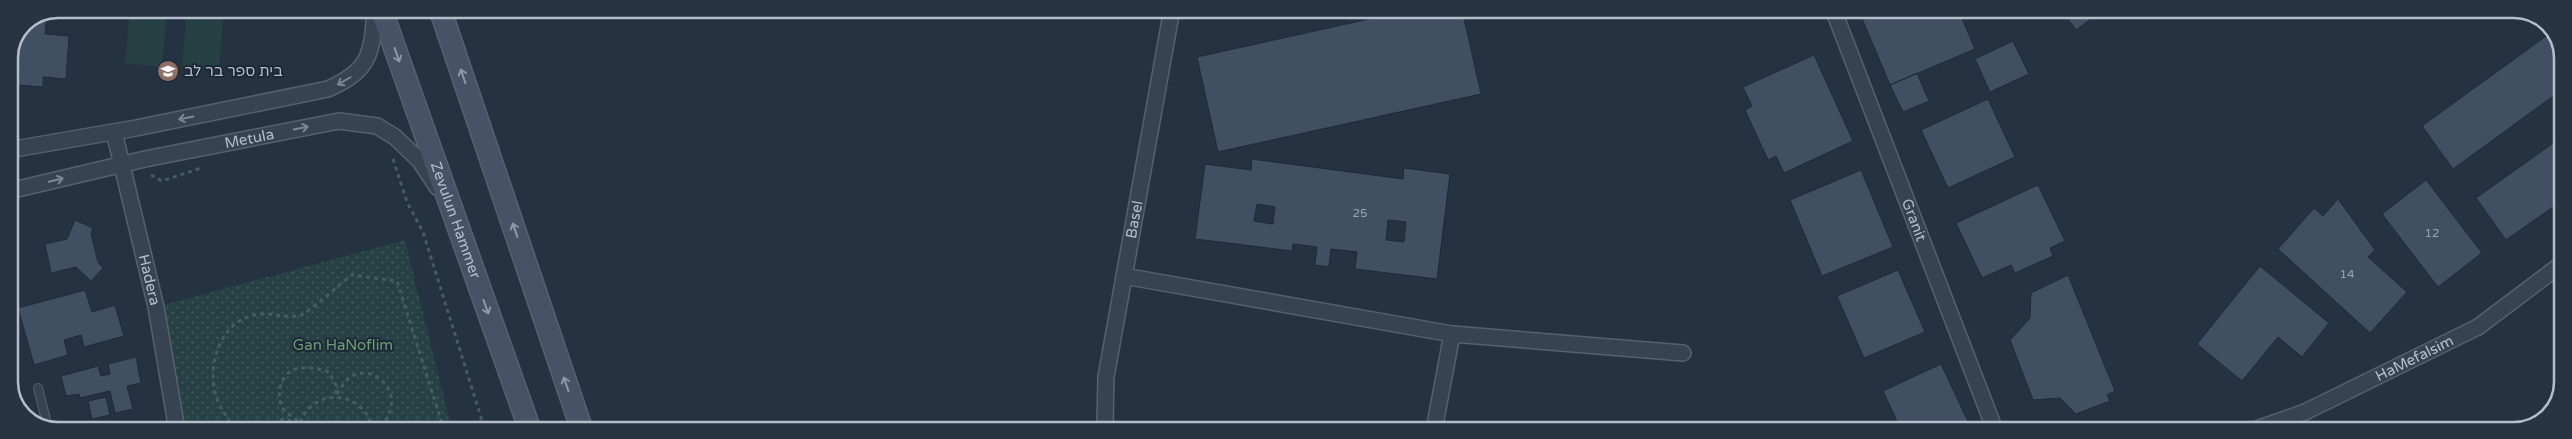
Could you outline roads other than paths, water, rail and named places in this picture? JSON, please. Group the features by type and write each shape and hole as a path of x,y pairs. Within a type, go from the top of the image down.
{"street":[{"path":"18,148 114,132 328,90 346,81 359,71 369,54 373,18"},
{"name":"Zevulun Hammer","path":"384,18 527,421"},
{"path":"443,18 579,421"},
{"name":"Basel","path":"1105,421 1106,376 1170,18"},
{"name":"Granit","path":"1836,18 1993,422"},
{"name":"Metula","path":"18,189 124,170 339,121 377,126 395,137 420,161 452,213"},
{"name":"Hadera","path":"114,132 156,307 175,421"},
{"name":"HaMefalsim","path":"2277,422 2305,412 2478,327 2554,270"},
{"path":"1124,276 1452,334 1683,353"},
{"path":"1436,422 1452,334"}],"lane":[{"path":"38,388 46,419"}],"place":[{"name":"בית ספר בר לב","path":"168,71"}],"park label":[{"name":"Gan HaNoflim","path":"343,345"}]}
